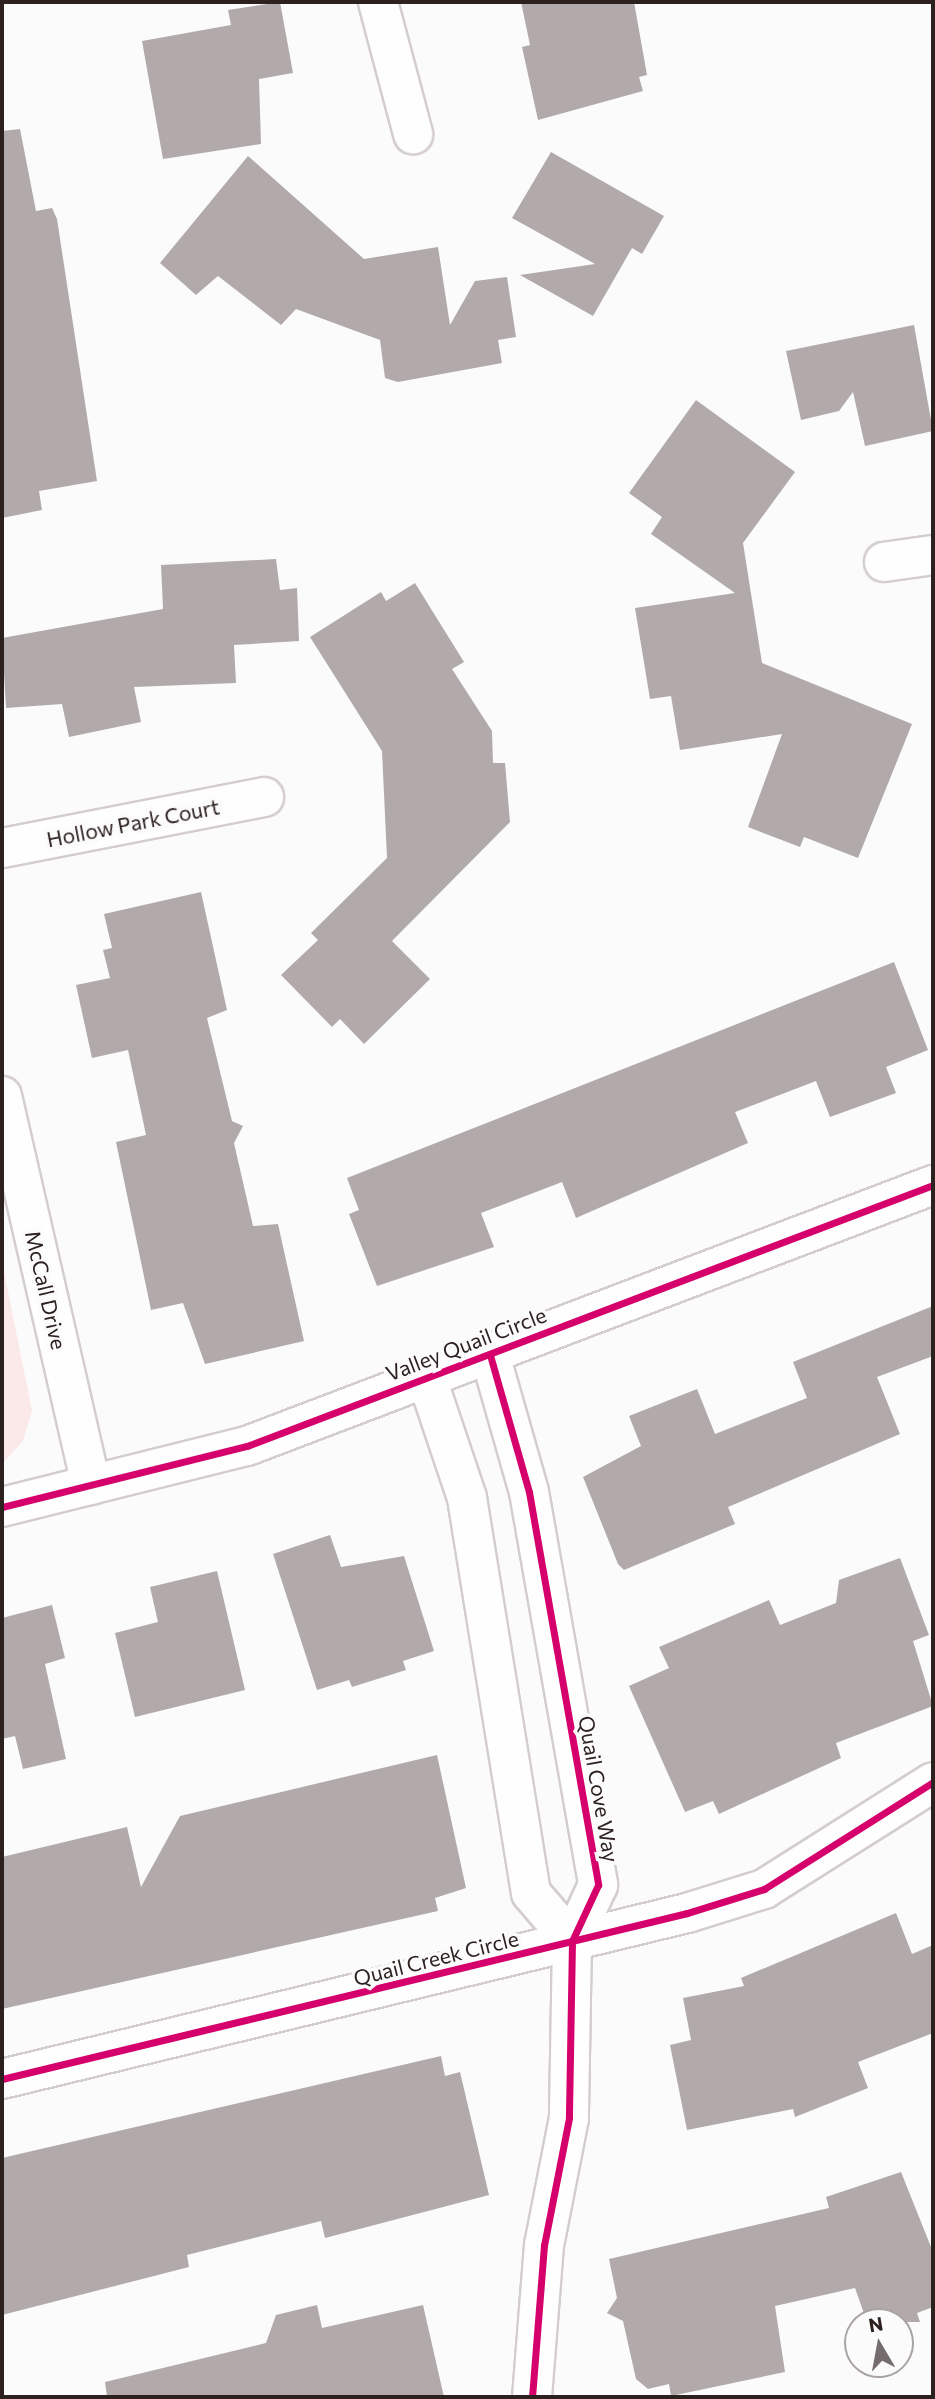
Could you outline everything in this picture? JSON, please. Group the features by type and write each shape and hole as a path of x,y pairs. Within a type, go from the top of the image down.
{"street":[{"path":"378,2 413,134"},
{"path":"884,562 933,555"},
{"name":"Hollow Park Court","path":"2,848 264,797"},
{"name":"McCall Drive","path":"2,1096 91,1485"},
{"name":"Valley Quail Circle","path":"2,1507 247,1446 490,1355 846,1213 933,1185"},
{"name":"Quail Cove Way","path":"490,1355 529,1492 598,1885 572,1941 569,2118 544,2245 532,2397"},
{"path":"427,1379 467,1498 531,1894 572,1941"},
{"name":"Quail Creek Circle","path":"2,2079 572,1941 764,1889 933,1782"}],"shaded area":[{"path":"2,1262 32,1411 23,1441 2,1464"}],"building":[{"path":"280,2 293,73 259,79 261,144 163,159 142,41 231,25 228,10"},
{"path":"521,2 634,2 647,75 639,77 643,91 538,120 522,47 530,45"},
{"path":"20,129 36,211 52,208 57,219 97,481 39,491 42,510 2,518 2,131"},
{"path":"551,152 664,216 642,254 632,248 593,316 520,275 595,264 512,218"},
{"path":"248,156 364,259 438,247 450,325 475,281 507,277 516,337 498,340 502,363 398,382 385,378 380,340 296,309 281,325 218,276 196,295 160,263"},
{"path":"914,325 933,431 865,446 853,392 839,411 801,420 786,351"},
{"path":"696,400 795,472 743,543 762,663 912,724 858,858 804,837 800,847 748,827 782,734 680,750 671,696 650,699 635,608 735,593 651,534 662,517 629,493"},
{"path":"276,559 280,590 297,588 299,641 234,645 236,683 134,687 141,722 69,737 62,704 6,708 2,638 163,609 161,565"},
{"path":"415,583 464,662 452,669 492,731 493,763 505,763 510,822 392,941 430,979 364,1044 340,1019 332,1027 281,975 318,940 311,933 387,858 382,751 310,637 381,592 386,601"},
{"path":"201,892 227,1010 207,1018 232,1121 243,1126 234,1143 253,1226 278,1224 304,1341 205,1364 183,1303 151,1310 116,1142 146,1135 128,1050 92,1058 76,985 110,978 103,950 112,948 104,914"},
{"path":"894,962 928,1050 886,1067 896,1093 830,1117 816,1081 735,1112 748,1143 576,1218 562,1182 481,1213 494,1247 377,1286 349,1214 359,1210 347,1178"},
{"path":"933,1306 933,1356 877,1377 900,1434 728,1507 735,1524 624,1570 618,1564 583,1477 641,1446 629,1416 697,1389 715,1434 807,1398 793,1362"},
{"path":"330,1535 341,1567 404,1556 434,1651 403,1661 406,1670 352,1687 349,1680 317,1690 273,1554"},
{"path":"900,1558 929,1635 913,1641 933,1706 836,1743 841,1758 719,1814 713,1801 685,1812 629,1686 669,1668 659,1647 769,1600 780,1625 836,1603 839,1580"},
{"path":"217,1571 245,1690 135,1717 115,1633 158,1622 150,1587"},
{"path":"52,1605 65,1658 45,1664 66,1759 23,1769 15,1736 2,1739 2,1618"},
{"path":"437,1755 466,1888 435,1898 438,1911 2,2009 2,1857 127,1827 141,1887 180,1816"},
{"path":"896,1913 912,1954 933,1945 933,2033 858,2062 868,2088 795,2117 793,2109 687,2130 670,2045 691,2040 683,1998 744,1986 741,1978"},
{"path":"441,2056 445,2076 460,2072 489,2195 325,2238 321,2221 187,2255 189,2267 2,2315 2,2158"},
{"path":"901,2172 933,2252 933,2307 917,2313 920,2322 914,2322 914,2308 862,2308 855,2288 775,2306 785,2372 671,2396 669,2384 648,2389 636,2379 623,2321 607,2313 617,2298 609,2259 829,2208 826,2197"},
{"path":"317,2305 322,2328 423,2305 444,2397 107,2397 105,2382 266,2343 276,2315"}],"cycle path":[{"path":"2,1507 247,1446 933,1185"},
{"path":"490,1355 529,1492 598,1885 572,1941 569,2118 544,2245 532,2397"},
{"path":"2,2079 687,1913 764,1889 933,1782"}]}
